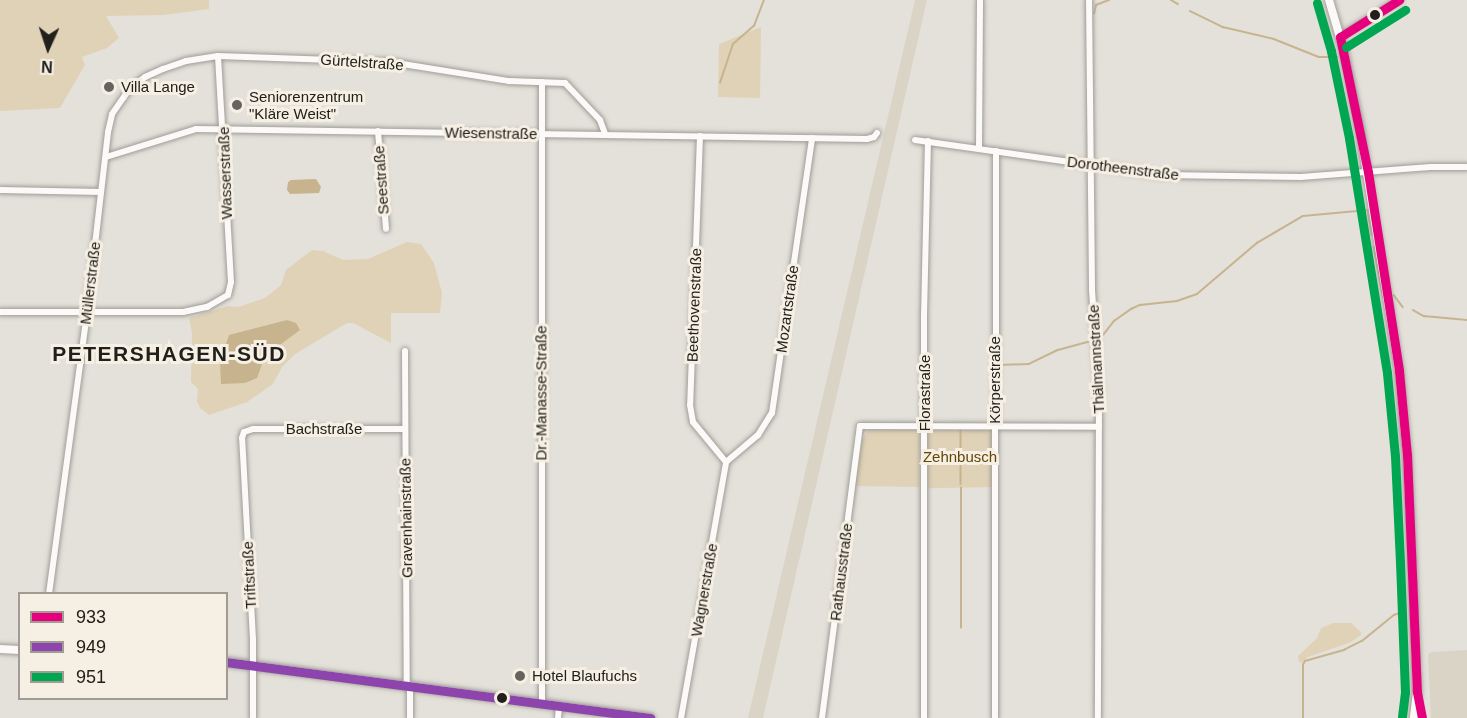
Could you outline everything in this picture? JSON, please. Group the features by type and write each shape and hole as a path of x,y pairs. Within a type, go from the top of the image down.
{"main road":[{"path":"1329,0 1340,37 1368,172 1403,407 1417,692 1422,718"},
{"path":"0,649 18,650"},
{"path":"228,662 253,663 650,718"},
{"path":"1414,718 1417,692"}],"street":[{"path":"979,148 980,0"},
{"name":"Thälmannstraße","path":"1089,0 1089,165 1099,427 1098,718"},
{"path":"1340,37 1399,0"},
{"name":"Gürtelstraße","path":"112,114 124,95 145,76 186,61 218,56 390,62 509,81 558,82 570,87 600,120 604,134"},
{"name":"Wasserstraße","path":"87,314 183,312 224,299 230,291 224,129 218,56"},
{"name":"Dr.-Manasse-Straße","path":"542,82 542,704"},
{"name":"Müllerstraße","path":"49,592 112,114"},
{"name":"Wiesenstraße","path":"106,157 114,157 183,131 224,129 867,139 877,133"},
{"name":"Seestraße","path":"378,131 386,229"},
{"name":"Beethovenstraße","path":"700,136 690,405 693,422 726,462"},
{"name":"Mozartstraße","path":"726,462 758,435 772,413 812,138"},
{"name":"Dorotheenstraße","path":"915,140 1149,174 1301,177 1431,167 1467,167"},
{"name":"Florastraße","path":"924,718 924,316 928,141"},
{"name":"Körperstraße","path":"994,718 996,151"},
{"path":"0,190 101,192"},
{"path":"0,312 87,314"},
{"name":"Gravenhainstraße","path":"405,351 410,718"},
{"name":"Rathausstraße","path":"822,718 860,426 925,426"},
{"path":"925,426 1099,427"},
{"name":"Bachstraße","path":"244,432 253,429 405,429"},
{"name":"Triftstraße","path":"244,432 242,438 253,663 253,718"},
{"name":"Wagnerstraße","path":"681,718 726,462"},
{"path":"558,718 559,706"}],"shaded area":[{"path":"915,0 927,0 763,718 748,718"},
{"path":"316,179 321,187 319,193 290,194 287,190 288,182 291,180"},
{"path":"287,320 296,323 300,330 265,356 257,378 245,383 221,384 220,362 229,335"},
{"path":"1467,650 1467,718 1431,718 1428,654"}],"green space":[{"path":"0,0 209,0 209,9 163,15 106,16 119,38 107,48 82,57 85,65 60,108 0,111"},
{"path":"761,27 760,98 718,97 719,44"},
{"path":"407,242 421,244 434,263 442,293 440,313 391,313 391,343 353,323 347,323 295,354 282,367 273,384 247,402 209,415 200,408 197,401 198,389 191,382 192,333 189,318 228,306 239,307 265,298 281,285 286,270 312,250 323,251 343,260 368,259"},
{"name":"Zehnbusch","path":"876,426 920,427 919,487 855,486 859,445 868,431"},
{"name":"Zehnbusch","path":"992,427 993,487 928,488 927,428"},
{"path":"1333,623 1351,623 1361,632 1361,635 1351,642 1308,657 1302,663 1299,662 1298,656 1317,638 1321,628"}],"waterway":[{"path":"720,83 733,44 754,26 764,0"},
{"path":"1094,14 1096,5 1109,0"},
{"path":"1171,0 1178,4"},
{"path":"1190,11 1223,27 1274,39 1319,57 1337,57"},
{"path":"1100,339 1114,321 1131,309 1140,305 1177,301 1197,294 1257,243 1303,216 1368,210 1372,235"},
{"path":"1374,247 1383,295"},
{"path":"1394,295 1403,307"},
{"path":"1413,310 1424,316 1467,320"},
{"path":"1000,365 1029,364 1058,350 1088,342"},
{"path":"961,428 961,484"},
{"path":"961,488 961,628"},
{"path":"1303,718 1303,665 1305,661 1344,650 1362,641 1394,615 1405,611"}],"transit line":[{"name":"933","path":"1340,37 1399,0"},
{"name":"951","path":"1317,3 1331,51 1349,138 1387,373 1395,456 1400,562 1405,692 1402,717"},
{"name":"951","path":"1346,47 1405,10"},
{"name":"933","path":"1340,37 1368,172 1399,371 1407,455 1417,692 1422,718"},
{"name":"949","path":"228,662 650,718"}],"place":[{"name":"Villa Lange","path":"109,87"},
{"name":"Seniorenzentrum \"Kläre Weist\"","path":"237,105"},
{"name":"Hotel Blaufuchs","path":"520,676"}],"district":[{"name":"PETERSHAGEN-SÜD","path":"169,354"}]}
